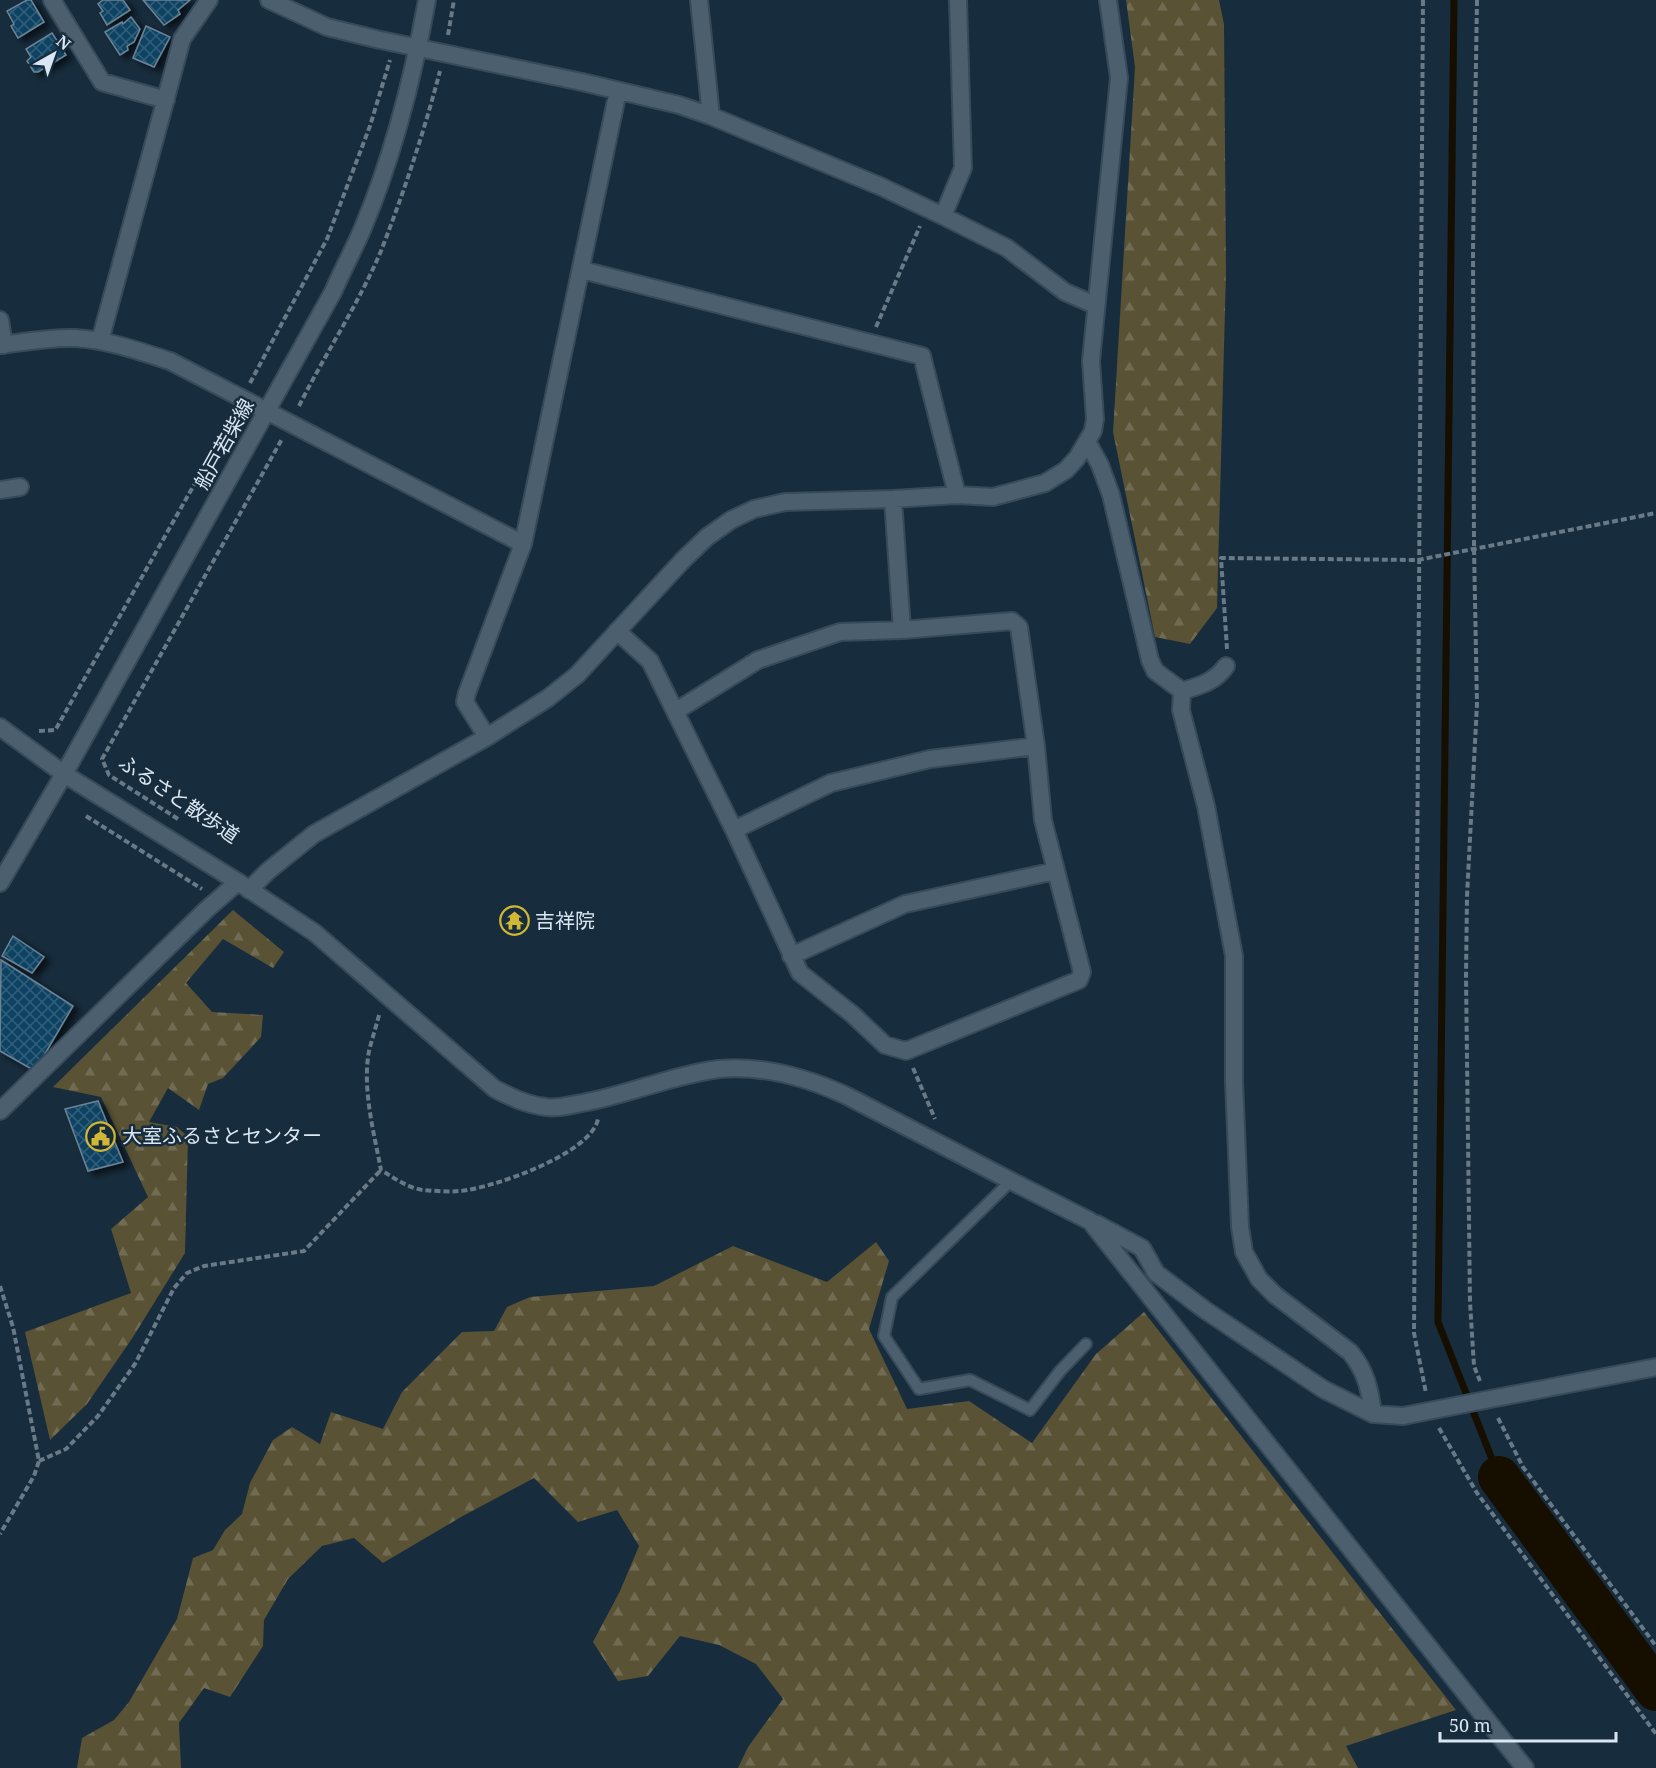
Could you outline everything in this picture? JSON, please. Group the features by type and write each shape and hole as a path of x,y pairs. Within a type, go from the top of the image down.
{"street":[{"path":"52,0 102,82 166,100"},
{"path":"100,341 140,186 182,39 209,0"},
{"path":"269,0 327,27 618,90 679,105 711,116 882,187 943,216 1007,248 1065,292 1095,305"},
{"name":"船戸若柴線","path":"0,883 64,774 333,292 363,228 398,125 419,47 427,0"},
{"path":"699,0 711,116"},
{"path":"943,216 963,168 958,0"},
{"path":"0,1111 206,910 268,871 314,834 487,736 548,698 577,675 683,560 707,537 731,519 754,509 785,502 957,495 993,497 1045,483 1066,470 1088,443 1095,419 1091,361 1119,78 1108,0"},
{"path":"487,736 465,702 466,693 523,544 618,90"},
{"path":"582,270 922,356 957,495"},
{"path":"0,320 2,345 72,338 100,341 130,348 170,361 523,544"},
{"path":"1088,443 1100,465 1111,495 1150,660 1155,671 1182,691"},
{"path":"0,490 20,488"},
{"path":"893,499 902,630"},
{"path":"617,631 650,662 734,830 800,973 852,1014 885,1046 906,1051 1079,980 1082,972 1043,820 1036,746 1019,627 1012,621 902,630 840,632 758,660 676,711"},
{"path":"1182,691 1209,682 1226,666"},
{"path":"1182,691 1181,710 1206,806 1234,956 1234,1081 1240,1227 1244,1252 1259,1279 1275,1295 1350,1352 1358,1361 1366,1376 1373,1414"},
{"path":"0,727 64,774 315,933 495,1089 517,1100 547,1107 600,1100 689,1074 721,1069 754,1069 781,1073 827,1087 882,1113 1142,1248 1156,1273 1205,1310 1323,1389 1373,1414 1403,1416 1429,1412 1656,1367"},
{"path":"734,830 831,783 930,759 1036,746"},
{"path":"791,956 905,904 1055,871"},
{"path":"1090,1221 1524,1768"}],"lane":[{"path":"1015,1183 892,1297 884,1336 919,1389 970,1380 1030,1410 1060,1371 1086,1344"}],"path":[{"path":"1423,0 1414,1333 1429,1412 1477,1493 1656,1734"},
{"path":"1477,0 1473,249 1477,704 1467,896 1466,976 1470,1302 1474,1366 1522,1467 1656,1646"},
{"path":"869,343 927,209"},
{"path":"1226,666 1221,558 1418,560 1656,513"},
{"name":"ふるさと散歩道","path":"102,759 109,775 186,824"},
{"path":"86,816 206,892"},
{"path":"385,994 369,1052 368,1077 371,1117 381,1170 399,1181 420,1190 459,1191 489,1186 558,1159 582,1143 597,1123 600,1100"},
{"path":"906,1051 946,1147"},
{"path":"39,1461 66,1449 98,1416 135,1365 174,1288 187,1273 204,1266 304,1251 381,1170"},
{"path":"0,1286 13,1327 39,1461 34,1476 0,1534"}],"green space":[{"path":"1126,0 1219,0 1224,24 1226,272 1217,608 1190,644 1155,637 1113,432 1135,67"},
{"path":"233,910 284,952 273,968 223,939 186,983 212,1012 263,1015 261,1037 223,1078 208,1084 199,1110 168,1088 149,1122 177,1127 188,1137 185,1253 133,1337 87,1404 50,1440 25,1332 131,1293 111,1229 148,1197 101,1097 53,1087"},
{"path":"876,1242 889,1261 869,1329 907,1409 969,1401 1032,1443 1096,1354 1144,1312 1456,1710 1346,1746 1358,1768 738,1768 748,1747 783,1699 756,1664 719,1645 680,1636 648,1676 618,1681 593,1642 620,1591 639,1546 617,1510 578,1522 534,1478 461,1517 383,1563 354,1538 322,1546 288,1579 264,1620 263,1646 230,1697 204,1688 179,1723 181,1768 77,1768 82,1738 114,1720 129,1702 177,1619 193,1558 213,1550 225,1530 242,1514 250,1483 273,1440 292,1427 320,1444 331,1412 383,1429 402,1392 462,1332 494,1331 507,1307 530,1297 654,1286 733,1246 827,1282"}],"building":[{"path":"31,0 44,22 18,38 11,26 14,24 7,11"},
{"path":"103,0 123,0 130,10 107,25 100,13 103,11 98,4"},
{"path":"143,0 190,0 178,10 180,14 164,25"},
{"path":"131,17 140,29 134,42 127,46 128,50 120,55 105,32 122,22 123,24"},
{"path":"146,26 170,37 154,67 133,58"},
{"path":"52,33 66,55 38,72 34,72 27,61 31,57 26,49"},
{"path":"13,936 44,957 32,973 2,956"},
{"path":"1,960 73,1006 35,1071 0,1051"},
{"path":"98,1101 123,1162 88,1171 65,1109"}],"waterway":[{"path":"1454,0 1438,1322 1499,1477"},
{"path":"1499,1477 1656,1690"}],"place":[{"name":"吉祥院","path":"514,921"},
{"name":"大室ふるさとセンター","path":"101,1136"}]}
